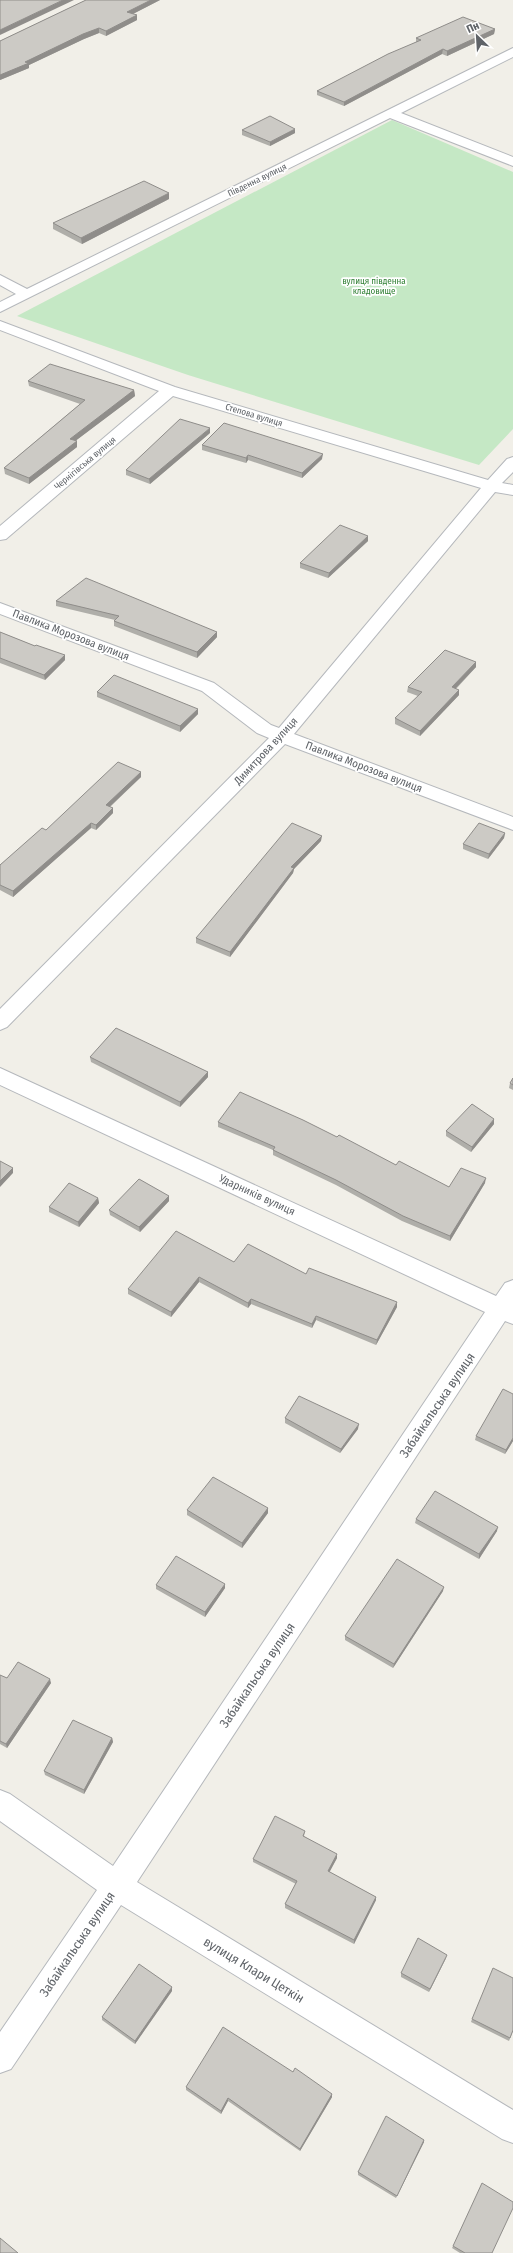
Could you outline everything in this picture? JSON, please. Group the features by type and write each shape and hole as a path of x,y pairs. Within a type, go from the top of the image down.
{"street":[{"name":"Південна вулиця","path":"0,308 513,52"},
{"path":"391,114 513,162"},
{"path":"0,279 26,294"},
{"name":"Степова вулиця","path":"0,325 170,390 491,486 513,490"},
{"name":"Чернігівська вулиця","path":"0,535 170,390"},
{"name":"Димитрова вулиця","path":"0,1022 282,736 491,486 513,462"},
{"name":"Павлика Морозова вулиця","path":"0,608 208,687 264,729 513,824"},
{"name":"Ударників вулиця","path":"0,1076 509,1304"},
{"name":"Забайкальська вулиця","path":"0,2058 509,1304"},
{"name":"вулиця Клари Цеткін","path":"0,1804 117,1886 513,2128"}],"green space":[{"name":"вулиця південна кладовище","path":"392,120 513,172 513,429 479,465 188,375 17,316"}],"building":[{"path":"0,0 63,0 0,30"},
{"path":"86,0 151,0 127,12 137,15 106,31 99,28 83,34 25,62 29,63 0,75 0,41"},
{"path":"463,17 495,29 447,51 443,49 344,102 317,91 388,54 421,40 416,38"},
{"path":"270,116 295,129 270,142 242,130"},
{"path":"144,181 169,193 81,238 53,223"},
{"path":"50,364 134,390 70,439 77,441 29,478 4,468 85,400 28,381"},
{"path":"180,419 210,428 149,479 126,470"},
{"path":"224,423 323,454 302,473 248,455 246,458 202,445"},
{"path":"340,525 368,536 329,573 300,563"},
{"path":"86,578 217,632 197,652 114,621 119,616 56,601"},
{"path":"0,632 35,646 36,645 65,655 44,675 0,658"},
{"path":"445,650 476,662 452,687 459,690 420,731 395,718 422,692 408,687"},
{"path":"114,675 198,709 180,726 97,692"},
{"path":"118,762 141,772 106,805 113,808 96,825 91,823 13,891 0,885 0,865 42,828 46,830"},
{"path":"292,823 322,836 291,867 294,868 230,952 196,938"},
{"path":"479,823 505,833 489,854 463,844"},
{"path":"116,1028 208,1072 180,1102 90,1057"},
{"path":"513,1078 513,1085 510,1083"},
{"path":"240,1092 337,1137 339,1135 396,1165 399,1161 449,1187 461,1168 486,1178 450,1236 403,1216 336,1180 273,1150 275,1147 218,1122"},
{"path":"472,1104 494,1119 472,1147 446,1131"},
{"path":"0,1161 13,1168 0,1181"},
{"path":"139,1179 169,1196 139,1227 109,1210"},
{"path":"69,1183 98,1198 78,1222 49,1207"},
{"path":"176,1231 234,1262 248,1244 306,1274 309,1268 397,1302 377,1340 316,1316 312,1324 251,1299 248,1303 199,1277 171,1312 128,1289"},
{"path":"503,1389 513,1394 513,1438 506,1450 476,1436"},
{"path":"299,1396 359,1424 341,1449 285,1418"},
{"path":"213,1477 268,1508 242,1543 187,1510"},
{"path":"435,1491 498,1527 479,1554 416,1519"},
{"path":"176,1556 225,1584 205,1612 156,1585"},
{"path":"397,1559 444,1587 394,1664 345,1636"},
{"path":"18,1662 50,1679 6,1744 0,1741 0,1675 7,1678"},
{"path":"73,1720 112,1738 84,1790 44,1771"},
{"path":"275,1816 305,1831 303,1836 337,1854 328,1871 376,1897 354,1940 285,1904 297,1881 253,1859"},
{"path":"418,1938 447,1955 430,1989 401,1973"},
{"path":"139,1964 172,1987 135,2041 102,2017"},
{"path":"493,1968 513,1978 513,2030 510,2038 472,2019"},
{"path":"223,2027 293,2072 295,2068 332,2094 300,2149 228,2098 221,2111 186,2087"},
{"path":"386,2116 424,2140 397,2196 358,2172"},
{"path":"482,2183 513,2202 513,2208 492,2253 465,2253 453,2246"},
{"path":"0,2238 18,2253 0,2253"}]}
